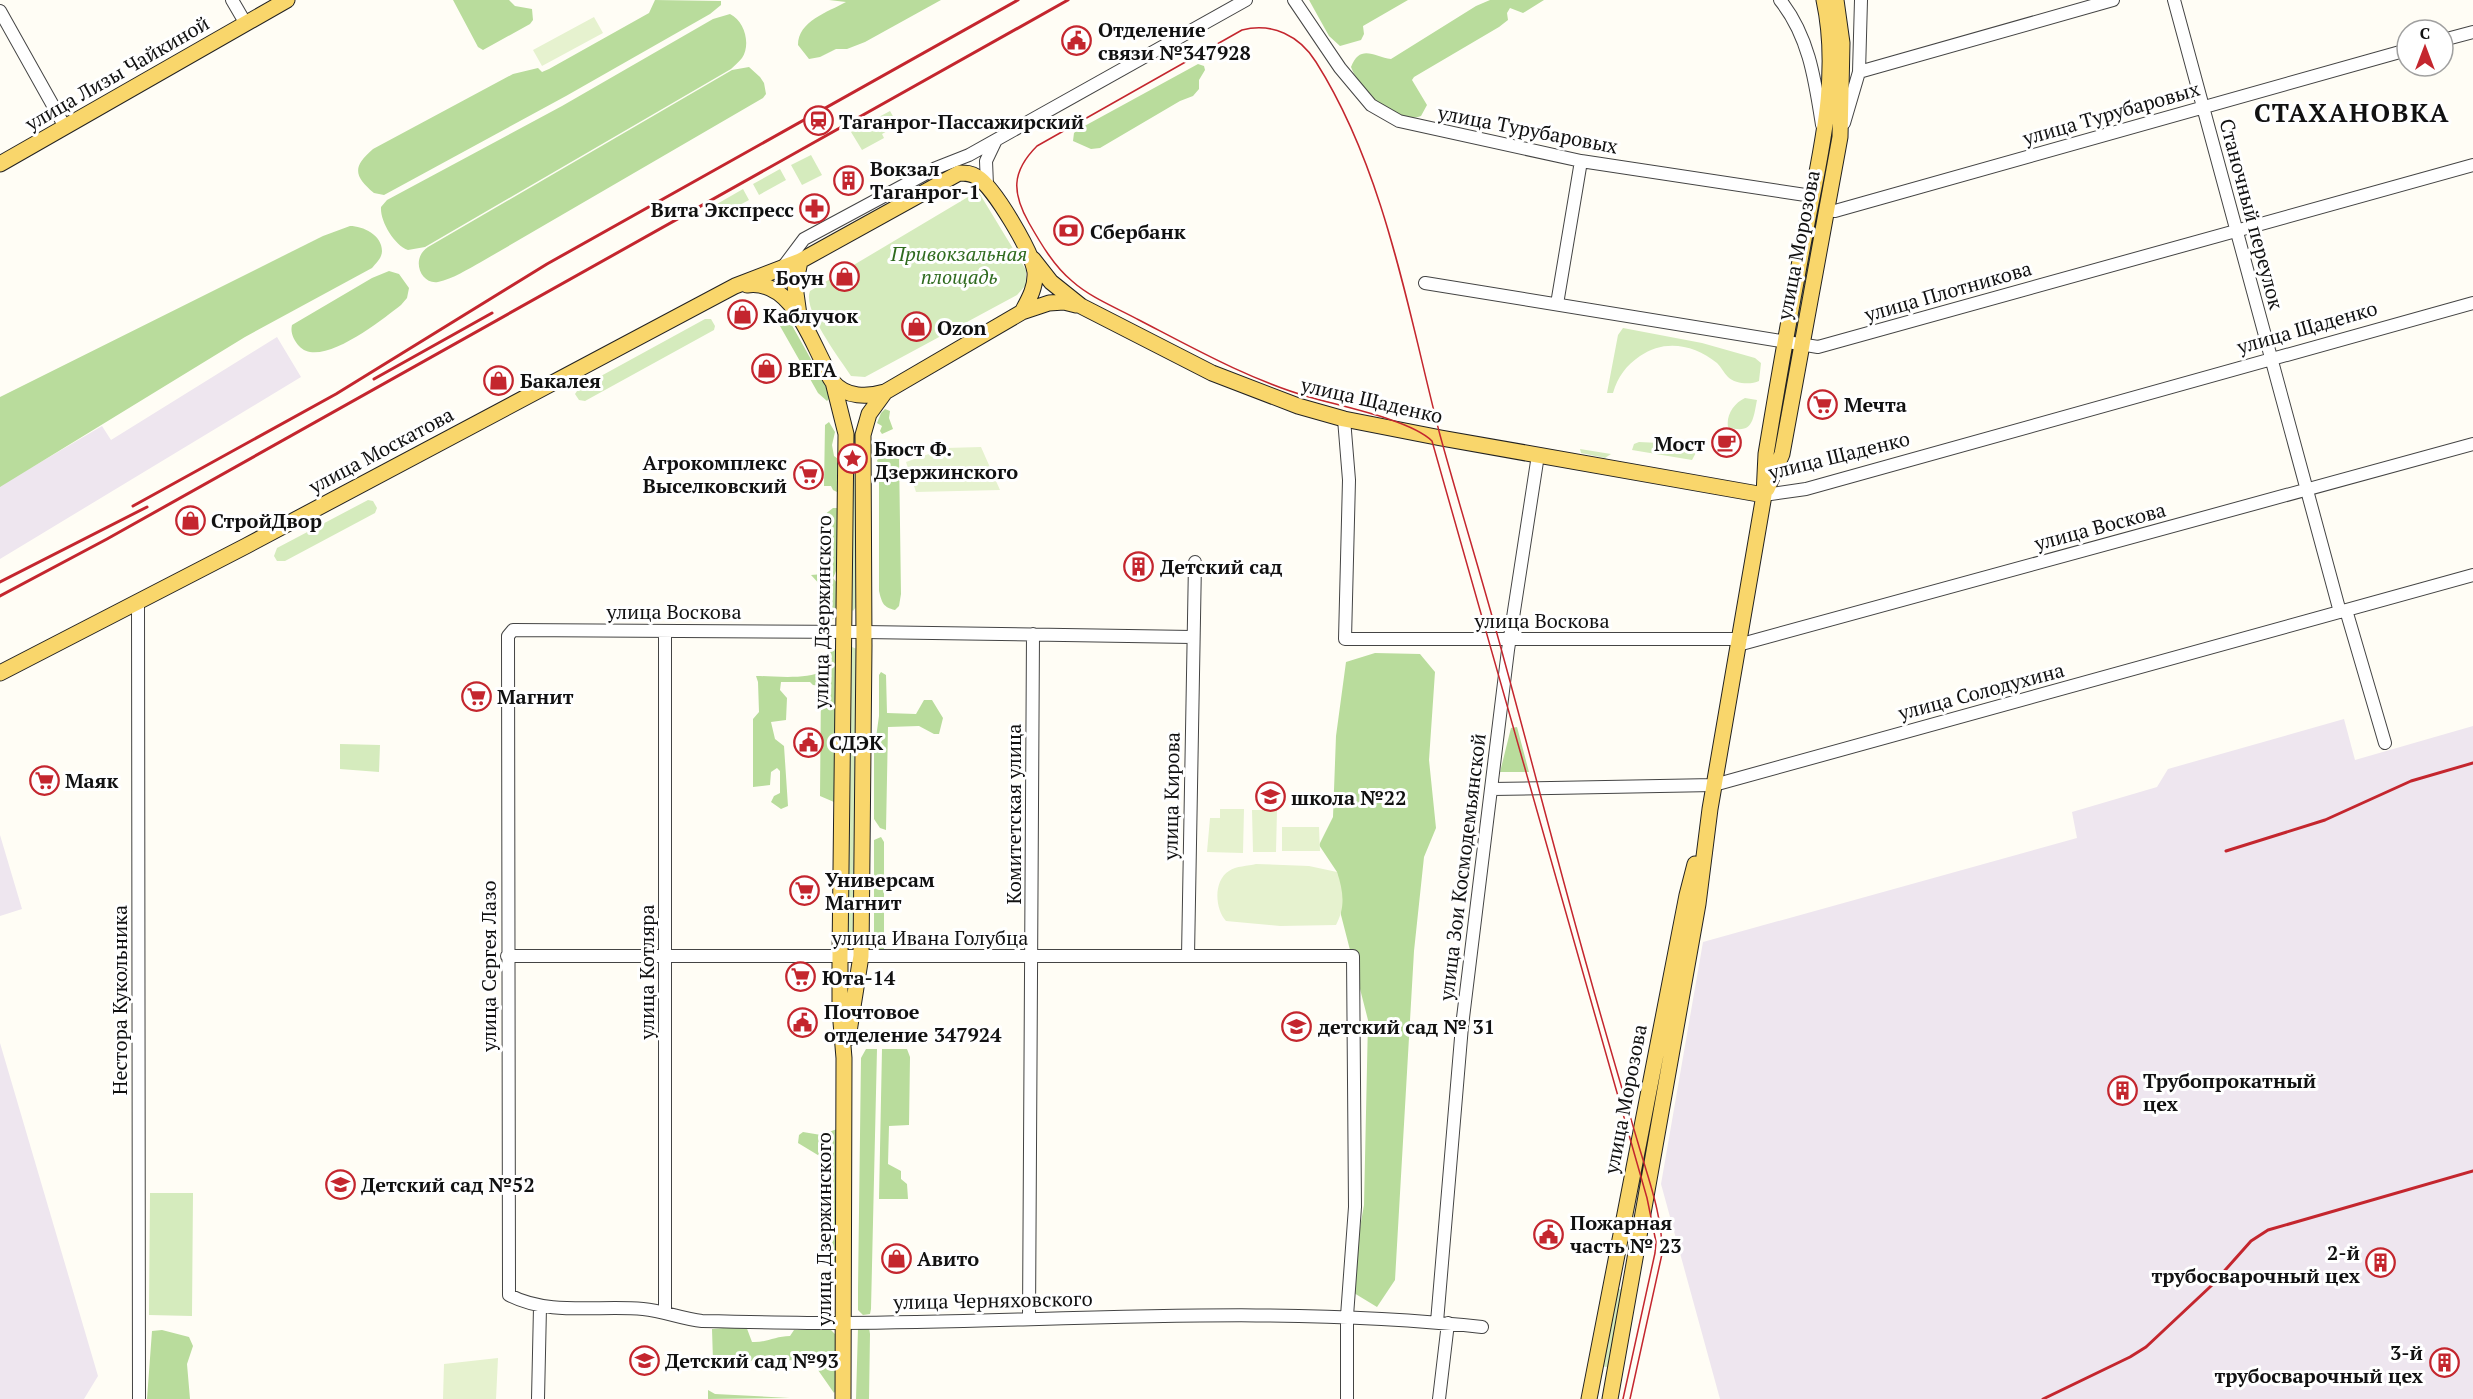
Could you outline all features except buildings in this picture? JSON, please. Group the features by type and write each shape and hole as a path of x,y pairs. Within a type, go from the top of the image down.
{"main road":[{"name":"улица Лизы Чайкиной","path":"0,164 287,0"},
{"name":"улица Морозова","path":"1610,1399 1698,904 1710,809 1764,495 1766,454 1824,134 1830,76 1830,43 1824,0"},
{"path":"1836,0 1842,43 1840,136"},
{"name":"улица Морозова","path":"1764,495 1782,454 1840,136"},
{"path":"735,286 758,284 772,287 799,315 833,382 849,393 861,396 885,392 1022,312 1033,291 1035,280 1030,254 987,184 969,173 959,173"},
{"name":"улица Москатова","path":"0,673 735,286 800,261 959,173"},
{"name":"улица Щаденко","path":"1030,254 1051,282 1081,306 1212,373 1298,406 1344,419 1764,495"},
{"path":"799,315 795,286 800,261"},
{"name":"улица Щаденко","path":"1022,312 1049,303 1064,302 1081,306"},
{"name":"улица Дзержинского","path":"833,382 846,434 840,956 840,1010 844,1058 843,1399"},
{"name":"улица Дзержинского","path":"844,1058 861,956 863,435 869,414 885,392"},
{"name":"улица Морозова","path":"1589,1399 1687,895 1710,809"},
{"path":"1611,1278 1632,1281"},
{"path":"1593,1378 1614,1380"}],"street":[{"path":"232,0 246,24"},
{"path":"783,267 804,239 936,168 969,155 1246,0"},
{"name":"улица Турубаровых","path":"1293,0 1340,68 1371,105 1386,115 1416,126 1581,161 1812,196"},
{"path":"1780,0 1788,10 1811,62 1824,134"},
{"name":"улица Морозова","path":"1840,136 1859,72 1861,0"},
{"path":"1859,72 2113,0"},
{"name":"Станочный переулок","path":"2174,0 2307,490 2385,743"},
{"path":"0,11 65,127"},
{"path":"2455,37 2473,32"},
{"name":"улица Турубаровых","path":"1826,210 1835,211 2395,53"},
{"path":"987,184 986,161 997,139"},
{"path":"959,173 969,155"},
{"path":"1557,304 1581,161"},
{"name":"улица Плотникова","path":"1425,283 1818,347 2473,165"},
{"path":"800,261 804,239"},
{"name":"улица Щаденко","path":"1764,495 1806,489 2473,303"},
{"name":"улица Воскова","path":"1344,419 1349,480 1345,639 1738,642 2473,444"},
{"name":"улица Зои Космодемьянской","path":"1439,1399 1462,1026 1510,639 1538,455"},
{"name":"улица Кирова","path":"1188,957 1195,562"},
{"name":"улица Солодухина","path":"1492,789 1714,785 2473,575"},
{"name":"Нестора Кукольника","path":"138,602 139,1399"},
{"name":"улица Воскова","path":"508,636 513,630 864,632"},
{"name":"улица Котляра","path":"666,631 666,1313"},
{"path":"864,632 1192,637"},
{"name":"Комитетская улица","path":"1029,1318 1033,634"},
{"name":"улица Сергея Лазо","path":"508,636 509,1295"},
{"name":"улица Ивана Голубца","path":"507,956 1353,957 1355,1207 1347,1316"},
{"name":"улица Черняховского","path":"509,1295 522,1302 540,1307 642,1309 666,1313 684,1320 702,1321 844,1323 1207,1314 1347,1316 1482,1327"},
{"path":"538,1399 540,1307"},
{"path":"1347,1316 1347,1399"}],"shaded area":[{"path":"277,337 301,377 0,559 0,486 102,426 111,440"},
{"path":"2344,719 2355,760 2473,726 2473,1399 1720,1399 1661,1184 1703,942 2077,838 2072,812 2157,787 2168,769"},
{"path":"0,835 22,909 0,916"},
{"path":"0,1043 98,1376 84,1399 0,1399"}],"green space":[{"path":"453,0 509,0 515,6 532,9 533,20 530,24 483,50 478,47"},
{"path":"655,0 721,1 721,5 710,14 566,96 384,195 374,193 362,181 358,171 359,166 373,149 513,74 538,68 542,72 549,69 649,13"},
{"path":"829,0 941,0 865,42 809,59 798,45 803,30 815,18 846,2"},
{"path":"1309,0 1408,0 1363,26 1364,34 1361,40 1340,46 1329,36"},
{"path":"1490,0 1544,0 1523,13 1510,8 1507,13 1508,20 1499,27 1414,77 1412,80 1427,105 1421,116 1410,118 1388,112 1378,105 1362,87 1351,67 1359,55 1368,53 1391,59 1476,6"},
{"path":"730,14 743,28 746,40 745,53 731,69 425,247 408,250 389,232 381,213 381,207 387,200 562,106 713,19"},
{"path":"594,17 603,33 542,66 533,50"},
{"path":"1198,64 1204,66 1205,70 1199,80 1199,89 1193,96 1180,101 1100,148 1091,149 1073,141 1074,133 1079,129"},
{"path":"749,67 764,83 766,94 763,98 460,274 438,282 432,282 423,275 420,270 420,258 428,247 732,70"},
{"path":"890,111 898,125 882,134 884,138 862,150 851,132"},
{"path":"1828,141 1833,142 1798,334 1793,333"},
{"path":"811,155 822,175 802,185 791,165"},
{"path":"780,169 786,180 759,195 753,184"},
{"path":"743,189 749,200 723,214 717,204"},
{"name":"Привокзальная площадь","path":"978,191 1026,270 1026,285 1017,295 865,377 851,376 831,347 811,310 810,291"},
{"path":"350,226 371,232 379,240 382,254 372,268 245,337 0,487 0,397 323,236"},
{"path":"389,271 399,274 409,288 407,298 401,305 351,340 336,347 321,352 309,352 299,346 293,336 292,325 372,278"},
{"path":"780,310 785,313 826,386 829,399 827,401 818,393 776,319 776,312"},
{"path":"705,319 711,319 715,326 714,330 585,401 579,400 575,394 579,388"},
{"path":"1623,328 1702,343 1755,358 1761,363 1759,381 1748,383 1735,381 1728,377 1717,363 1699,352 1679,346 1669,346 1659,347 1640,356 1620,376 1613,393 1607,393 1618,335"},
{"path":"1788,354 1794,355 1778,451 1771,450"},
{"path":"1745,398 1757,400 1753,419 1743,429 1728,427 1728,418 1732,410"},
{"path":"885,409 890,411 889,418 893,429 882,434 880,431 882,426 877,423"},
{"path":"829,422 835,432 832,445 834,456 841,461 840,490 837,492 831,486 824,486 825,425"},
{"path":"1700,438 1699,447 1692,460 1632,450 1634,444 1639,442 1680,444"},
{"path":"894,444 899,454 901,594 899,606 895,610 884,604 879,591 879,474 884,469 877,460 882,457 880,448"},
{"path":"981,447 1000,490 916,492 906,462 946,448"},
{"path":"1580,449 1611,454 1605,458 1581,453"},
{"path":"850,462 856,462 856,607 853,611 849,607"},
{"path":"368,500 373,501 377,508 375,513 285,561 277,561 274,556 277,548"},
{"path":"833,508 837,508 841,535 839,562 833,578 837,583 838,606 836,616 828,622 823,615 823,588 811,575 823,574 824,515"},
{"path":"852,647 857,649 854,941 851,945 847,941 848,650"},
{"path":"832,648 837,650 836,797 834,802 820,796 821,686 810,682 781,682 780,690 787,698 786,720 771,722 775,739 784,746 788,806 781,809 771,802 774,796 780,793 780,771 777,768 771,772 770,785 753,787 753,719 759,712 756,676 799,677 816,674 822,671 822,660"},
{"path":"1375,653 1420,654 1435,672 1429,760 1436,828 1424,857 1414,951 1395,1280 1377,1307 1349,1290 1364,1205 1368,1020 1341,915 1337,872 1319,845 1333,817 1336,736 1346,662"},
{"path":"881,672 886,675 887,713 916,714 924,700 932,700 943,718 939,734 934,734 919,726 888,727 886,830 880,828 874,819 874,752 879,716 879,675"},
{"path":"1517,727 1529,772 1500,772 1511,728"},
{"path":"340,744 380,745 379,772 340,769"},
{"path":"1220,809 1244,809 1243,853 1207,852 1210,818 1220,818"},
{"path":"1252,810 1277,810 1276,852 1253,852"},
{"path":"1282,827 1319,827 1320,851 1282,851"},
{"path":"881,837 884,842 884,949 881,951 874,949 874,840"},
{"path":"1256,864 1309,866 1337,872 1343,899 1336,925 1280,926 1226,921 1218,903 1220,881 1232,869"},
{"path":"866,1049 877,1049 871,1309 870,1314 863,1315 858,1310 858,1289 861,1058"},
{"path":"882,1049 907,1049 910,1057 909,1125 889,1126 888,1164 901,1171 901,1179 907,1184 908,1199 879,1199"},
{"path":"837,1129 838,1266 831,1264 831,1163 798,1143 799,1135 803,1132 821,1135"},
{"path":"150,1193 193,1193 192,1316 149,1315"},
{"path":"1614,1288 1624,1290 1611,1368 1601,1366"},
{"path":"746,1326 752,1342 790,1336 794,1330 831,1330 837,1336 838,1387 834,1393 811,1360 713,1361 712,1329"},
{"path":"858,1328 869,1328 870,1334 869,1399 856,1399"},
{"path":"162,1330 189,1337 193,1346 187,1364 190,1399 147,1399 152,1331"},
{"path":"498,1358 496,1399 443,1399 444,1364"},
{"path":"708,1390 715,1394 790,1398 708,1399"}],"tram line":[{"path":"1623,1399 1656,1242 1647,1198 1432,441 1422,433 1392,420 1265,382 1096,298 1079,287 1054,262 1043,247 1019,202 1017,192 1019,174 1022,165 1037,146 1242,30 1264,28 1284,33 1302,45 1316,62 1340,104 1360,149 1392,243 1440,435 1660,1226 1662,1254 1630,1399"}],"railway":[{"path":"133,506 336,394 547,264 1018,0"},
{"path":"0,596 107,539 1068,0"},
{"path":"374,379 492,313"},
{"path":"0,582 147,507"},
{"path":"2226,851 2325,820 2411,781 2473,763"},
{"path":"2043,1399 2146,1347 2211,1286 2251,1241 2268,1230 2473,1171"}],"place":[{"name":"Отделение связи №347928","path":"1077,41"},
{"name":"Таганрог-Пассажирский","path":"818,121"},
{"name":"Вокзал Таганрог-1","path":"849,180"},
{"name":"Вита Экспресс","path":"815,209"},
{"name":"Сбербанк","path":"1069,231"},
{"name":"Боун","path":"845,277"},
{"name":"Каблучок","path":"742,315"},
{"name":"Ozon","path":"916,327"},
{"name":"ВЕГА","path":"767,369"},
{"name":"Бакалея","path":"499,380"},
{"name":"Мечта","path":"1823,404"},
{"name":"Мост","path":"1726,443"},
{"name":"Бюст Ф. Дзержинского","path":"853,459"},
{"name":"Агрокомплекс Выселковский","path":"808,474"},
{"name":"СтройДвор","path":"190,520"},
{"name":"Детский сад","path":"1139,566"},
{"name":"Магнит","path":"476,696"},
{"name":"СДЭК","path":"808,742"},
{"name":"Маяк","path":"44,780"},
{"name":"школа №22","path":"1270,797"},
{"name":"Универсам Магнит","path":"804,890"},
{"name":"Юта-14","path":"801,977"},
{"name":"Почтовое отделение 347924","path":"803,1022"},
{"name":"детский сад № 31","path":"1297,1026"},
{"name":"Трубопрокатный цех","path":"2122,1091"},
{"name":"Детский сад №52","path":"340,1184"},
{"name":"Пожарная часть № 23","path":"1549,1234"},
{"name":"Авито","path":"896,1258"},
{"name":"2-й трубосварочный цех","path":"2381,1263"},
{"name":"Детский сад №93","path":"644,1360"},
{"name":"3-й трубосварочный цех","path":"2444,1363"}],"district":[{"name":"СТАХАНОВКА","path":"2352,112"}]}
